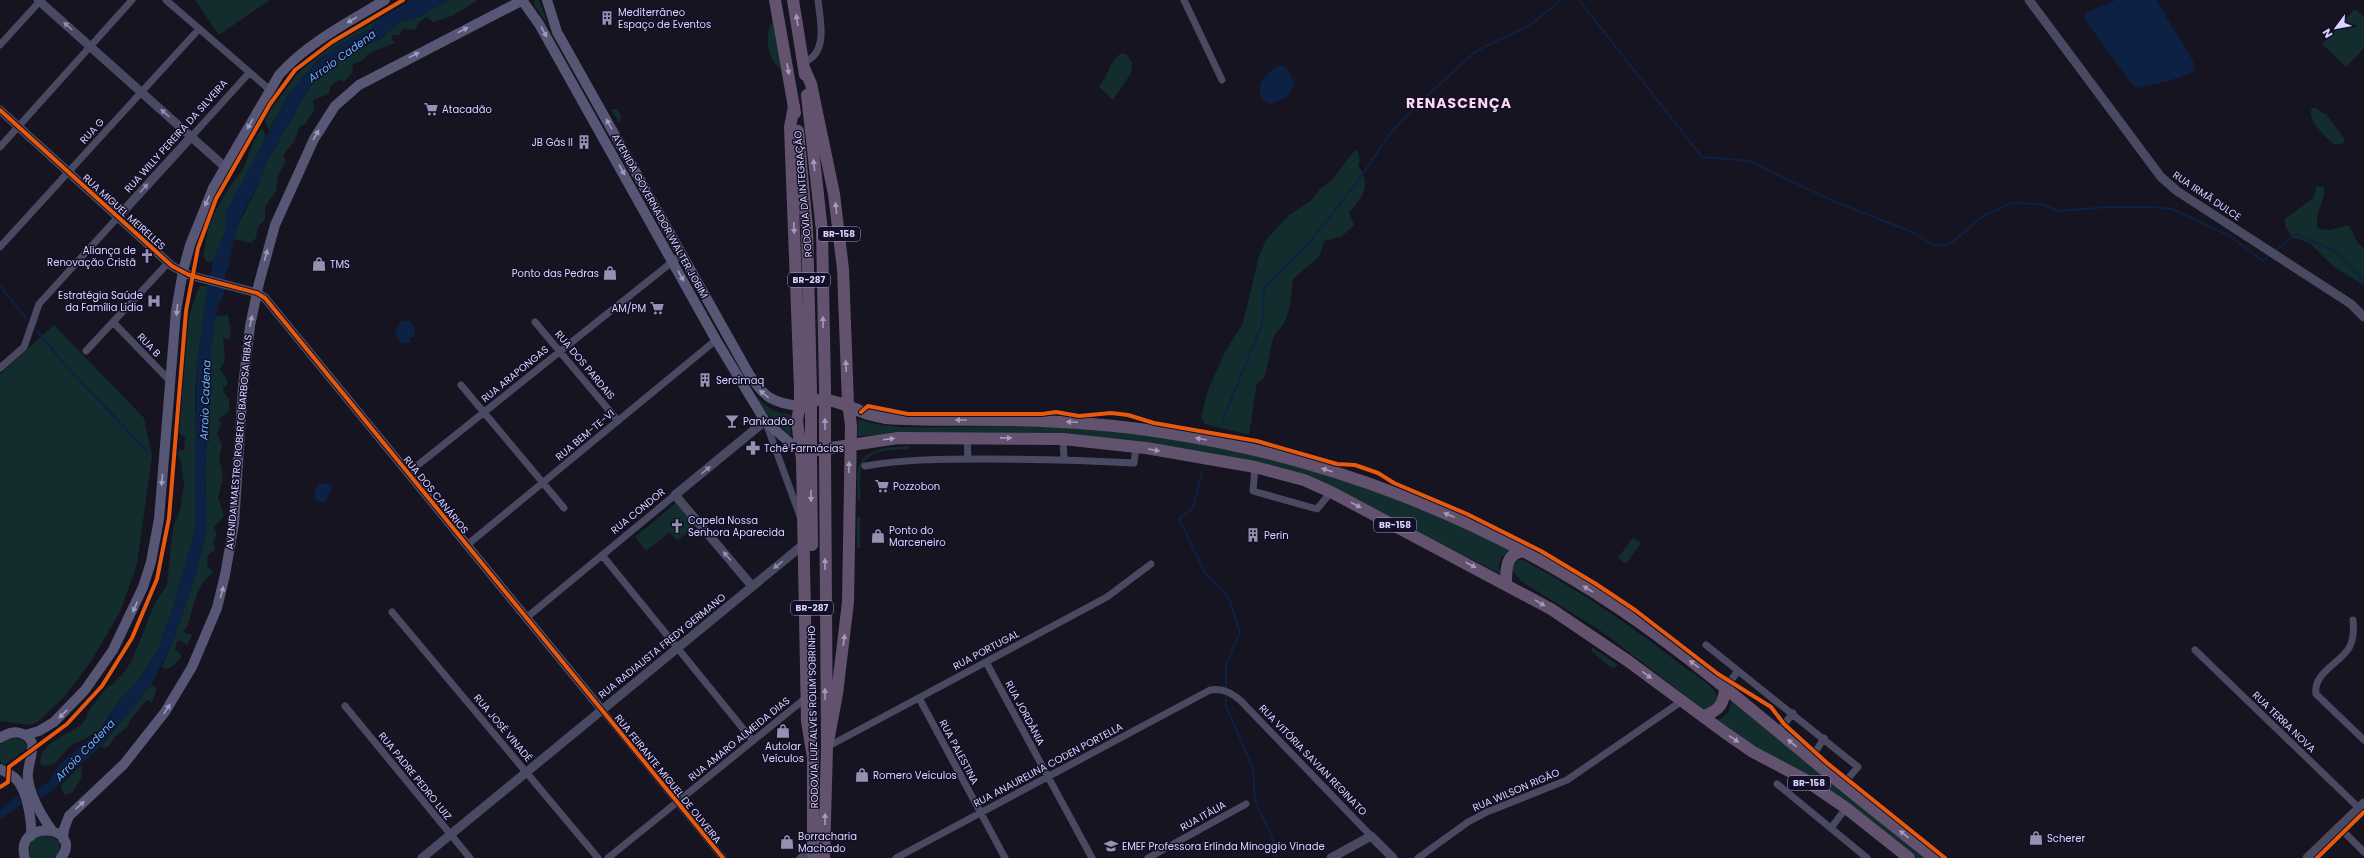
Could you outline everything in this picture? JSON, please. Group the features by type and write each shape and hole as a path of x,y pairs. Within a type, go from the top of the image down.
{"highway":[{"name":"RODOVIA DA INTEGRAÇÃO","path":"775,0 794,106 807,228 811,457"},
{"name":"RODOVIA DA INTEGRAÇÃO","path":"794,0 804,65 822,231 825,458"},
{"name":"BR-158","path":"804,65 811,84 834,194 843,269 848,404 861,412 885,418 1098,424 1223,443 1293,460 1366,482 1485,530 1618,607 1725,688 1934,858"},
{"path":"794,106 790,127 800,406 797,420 799,446"},
{"path":"800,406 809,400 822,399 848,404"},
{"name":"BR-287","path":"827,747 836,694 848,602 851,425 848,404"},
{"name":"BR-158","path":"799,446 818,450 898,438 967,437 1064,439 1136,447 1255,467 1296,478 1331,492 1506,583 1586,632 1753,752 1802,778 1846,808 1908,858"},
{"name":"BR-287","path":"799,446 802,460 807,696 810,746 813,758"},
{"name":"RODOVIA LUIZ ALVES ROLIM SOBRINHO","path":"811,457 813,853"},
{"name":"RODOVIA LUIZ ALVES ROLIM SOBRINHO","path":"824,858 827,747 825,458"},
{"path":"1506,583 1506,564 1516,552 1523,551"},
{"path":"1703,716 1716,711 1722,704 1725,688"}],"main road":[{"path":"25,735 39,731 54,722 85,690 113,650 143,586 151,562 159,519 176,311 183,271 204,208 225,167 270,90 286,66 308,49 385,0"},
{"name":"AVENIDA GOVERNADOR WALTER JOBIM","path":"523,0 540,24 716,340 765,421 790,443 799,446"},
{"name":"AVENIDA MAESTRO ROBERTO BARBOSA RIBAS","path":"61,858 66,846 64,829 69,816 124,764 165,712 192,667 217,608 227,569 234,524 246,350 257,293 269,246 284,202 314,139 335,106 353,90 378,74 523,0"},
{"name":"AVENIDA GOVERNADOR WALTER JOBIM","path":"547,0 557,32 761,393 784,404 800,406"},
{"path":"1,735 15,732 25,735 32,743 32,757 25,784 34,810 51,830"},
{"path":"4,773 23,770 29,764"},
{"path":"4,773 25,784"},
{"path":"31,836 34,810"},
{"path":"25,858 24,846 31,836 40,830 51,830 60,834 64,838"}],"street":[{"path":"0,45 39,0 225,167"},
{"path":"0,147 132,0"},
{"path":"166,0 270,90"},
{"path":"804,65 816,51 822,38 818,0"},
{"path":"1184,0 1222,80"},
{"name":"RUA IRMÃ DULCE","path":"2029,0 2160,177 2177,191 2351,304 2364,317"},
{"name":"RUA G","path":"0,247 199,29"},
{"name":"RUA WILLY PEREIRA DA SILVEIRA","path":"0,368 24,346 39,304 249,72"},
{"name":"RUA MIGUEL MEIRELLES","path":"0,110 168,263 183,271 202,278 257,293"},
{"name":"RUA ARAPONGAS","path":"408,473 682,254"},
{"path":"86,351 168,263"},
{"name":"RUA DOS CANÁRIOS","path":"257,293 266,299 602,710"},
{"name":"RUA B","path":"113,322 170,382"},
{"name":"RUA DOS PARDAIS","path":"535,322 618,421"},
{"name":"RUA BEM-TE-VI","path":"467,546 716,340"},
{"path":"461,385 564,508"},
{"name":"RUA CONDOR","path":"526,618 765,421"},
{"name":"AVENIDA GOVERNADOR WALTER JOBIM","path":"765,421 803,523"},
{"path":"967,437 968,459"},
{"path":"1064,439 1064,460"},
{"path":"865,466 892,461 968,459 1064,460 1134,463 1136,447"},
{"path":"1255,467 1253,490 1317,509 1331,492"},
{"path":"676,495 752,586"},
{"name":"RUA RADIALISTA FREDY GERMANO","path":"422,858 804,544"},
{"path":"602,555 753,741"},
{"name":"RUA PORTUGAL","path":"827,747 1107,597 1151,564"},
{"name":"RUA JOSÉ VINADÉ","path":"392,612 598,858"},
{"path":"2353,620 2352,640 2348,649 2317,681 2316,694 2364,740"},
{"path":"1706,645 1793,713 1858,767 1843,784"},
{"name":"RUA TERRA NOVA","path":"2195,650 2362,806"},
{"name":"RUA JORDÂNIA","path":"986,662 1092,858"},
{"path":"1725,688 1738,671"},
{"name":"RUA VITÓRIA SAVIAN REGINATO","path":"1210,690 1219,688 1232,694 1394,858"},
{"name":"RUA ANAURELINA CODEN PORTELLA","path":"896,858 1210,690"},
{"name":"RUA AMARO ALMEIDA DIAS","path":"608,858 807,696"},
{"name":"RUA PALESTINA","path":"919,698 1005,858"},
{"name":"RUA WILSON RIGÃO","path":"1418,858 1468,822 1487,812 1566,780 1682,701"},
{"name":"RUA PADRE PEDRO LUIZ","path":"345,706 470,858"},
{"name":"RUA FEIRANTE MIGUEL DE OLIVEIRA","path":"602,710 723,858"},
{"path":"1778,732 1793,713"},
{"path":"1811,759 1824,738"},
{"path":"1777,784 1867,858"},
{"name":"RUA ITÁLIA","path":"1148,858 1246,804"},
{"path":"2307,858 2362,806"},
{"path":"1831,828 1846,808"},
{"path":"2339,828 2364,852"},
{"path":"1330,858 1371,836"},
{"path":"800,858 813,853"}],"green space":[{"path":"195,0 270,0 219,35"},
{"path":"450,0 478,0 452,16 433,22 427,17 419,22 415,30 402,29 399,35 393,35 391,38 395,43 372,52 361,61 353,64 352,73 345,81 339,80 330,87 329,94 313,100 314,111 305,124 299,128 294,142 283,155 286,160 278,176 276,191 265,207 265,219 258,227 256,238 251,243 234,239 236,229 258,186 266,163 311,85 338,61 348,58 357,49 378,41 402,21 421,17 442,3"},
{"path":"535,0 539,0 549,27 534,4"},
{"path":"2355,9 2364,17 2364,48 2346,67 2322,44"},
{"path":"377,20 371,29 344,42 317,61 288,96 269,130 265,122 266,116 297,74 330,46"},
{"path":"773,20 781,70 772,59 767,40"},
{"path":"1122,53 1127,55 1132,62 1131,73 1113,100 1099,86 1114,60"},
{"path":"2312,108 2316,108 2322,113 2326,114 2344,138 2344,143 2335,145 2318,128 2312,118"},
{"path":"611,109 617,109 622,117 619,123"},
{"path":"261,129 263,129 266,136 236,196 226,212 225,232 213,261 207,262 203,257 209,223 226,192 244,167 254,141"},
{"path":"1355,150 1358,152 1360,162 1358,165 1365,185 1362,196 1349,213 1354,225 1341,237 1324,241 1319,257 1293,279 1287,317 1273,339 1264,378 1257,383 1249,435 1205,424 1201,416 1208,390 1225,352 1243,323 1259,256 1266,240 1289,215 1311,201 1320,189 1331,181"},
{"path":"2317,186 2324,187 2323,198 2317,218 2318,229 2330,230 2348,225 2358,243 2364,248 2364,285 2334,267 2310,243 2292,237 2285,226 2285,219 2313,198"},
{"path":"200,286 208,286 197,364 195,395 195,530 175,602 158,650 137,682 124,695 100,730 73,744 51,765 41,765 43,751 48,745 82,724 86,719 88,712 105,689 113,684 125,671 132,660 155,603 167,585 173,527 180,510 184,485 181,462 178,454 179,450 184,450 185,437 177,432 177,428 183,384 187,327 194,300"},
{"path":"228,315 231,330 229,340 223,338 225,361 220,369 228,382 226,387 223,386 223,391 229,399 229,411 218,420 222,423 217,434 222,445 219,458 223,478 218,497 224,516 214,527 217,535 213,542 215,550 208,555 207,566 214,573 203,582 196,597 187,627 183,632 192,635 187,645 179,640 177,642 175,650 180,653 181,658 170,668 164,669 162,666 172,644 196,574 207,527 205,471 211,383 211,346 216,316"},
{"path":"54,325 144,418 152,456 137,564 121,610 92,660 64,697 38,722 30,725 0,721 0,374"},
{"path":"751,389 763,403 772,410 791,415 791,436 767,414"},
{"path":"859,419 881,425 904,427 1012,426 1075,428 1132,433 1188,441 1299,467 1353,484 1407,504 1511,550 1505,554 1501,560 1499,566 1501,574 1350,497 1182,449 902,434 857,436"},
{"path":"909,446 909,449 888,450 874,454 864,462 860,472 860,500 858,501 857,473 861,461 872,452 887,448"},
{"path":"676,503 695,526 677,541 670,532 646,551 635,537"},
{"path":"857,517 860,517 860,548 857,548"},
{"path":"1633,537 1641,543 1626,564 1618,558"},
{"path":"1518,560 1523,560 1565,584 1626,624 1704,681 1717,694 1719,699 1710,709 1703,709 1601,631 1521,581 1513,572 1511,567"},
{"path":"1592,647 1618,665 1614,668 1609,666 1591,651"},
{"path":"151,685 157,689 152,702 147,700 130,720 128,726 114,738 110,745 105,749 101,746"},
{"path":"1732,700 1927,858 1917,858 1846,801 1754,746 1717,720 1728,713"},
{"path":"15,738 24,741 28,748 3,766 0,761 0,745 8,739"},
{"path":"81,765 82,776 73,792 64,795 61,785"},
{"path":"38,834 53,837 59,843 60,847 57,858 31,858 29,843"}],"water":[{"name":"Arroio Cadena","path":"411,0 450,0 442,3 421,17 402,21 378,41 357,49 348,58 338,61 311,85 266,163 258,186 242,214 236,229 228,270 225,273 224,294 218,307 211,346 211,383 205,471 207,527 196,574 172,644 151,685 106,738 101,746 48,794 40,798 37,790 49,781 60,764 100,730 124,695 137,682 158,650 175,602 195,530 195,422 197,364 208,286 213,261 225,232 226,212 288,96 304,75 329,52 344,42 371,29 377,20"},
{"path":"2116,0 2156,0 2193,61 2195,70 2176,78 2137,88 2131,83 2083,17 2088,12"},
{"path":"1281,65 1288,69 1295,85 1287,97 1272,104 1265,101 1260,96 1259,90 1264,78 1269,72"},
{"path":"401,321 410,321 415,328 414,337 409,338 411,342 403,344 399,341 395,332"},
{"path":"320,483 331,484 333,488 325,502 317,501 314,496 316,488"},
{"path":"18,795 22,804 0,820 0,811"}],"waterway":[{"path":"1222,421 1262,325 1264,288 1310,242 1357,182 1392,131 1416,106 1476,51 1530,25 1561,0"},
{"path":"1579,0 1702,157 1749,161 1833,201 1912,232 1932,244 1944,246 1953,242 1983,216 2012,203 2040,204 2059,211 2107,207 2151,207 2172,209 2230,236 2263,261 2270,255"},
{"path":"2275,251 2296,234 2336,252 2364,280"},
{"path":"0,286 26,318"},
{"path":"37,331 67,367 150,454"},
{"path":"1202,472 1193,508 1179,519 1205,573 1229,598 1240,633 1226,663 1226,706 1253,768 1255,800 1274,842 1276,858"}],"cycle path":[{"path":"0,787 8,782 9,767 67,724 102,686 132,638 157,579 169,518 186,311 198,248 216,199 270,104 295,70 332,42 403,0"},
{"path":"0,110 172,266 189,275 257,293 265,298 723,858"},
{"path":"861,412 868,406 908,414 1042,414 1056,412 1079,416 1111,413 1128,415 1154,423 1257,441 1337,464 1355,465 1378,473 1394,483 1467,514 1541,551 1596,584 1635,610 1718,674 1771,707 1784,724 1827,763 1945,858"},
{"path":"2317,858 2364,812"}],"place":[{"name":"Mediterrâneo Espaço de Eventos","path":"607,18"},
{"name":"Atacadão","path":"431,109"},
{"name":"JB Gás II","path":"584,142"},
{"name":"Aliança de Renovação Cristã","path":"147,256"},
{"name":"TMS","path":"319,264"},
{"name":"Ponto das Pedras","path":"610,273"},
{"name":"Estratégia Saúde da Família Lídia","path":"154,301"},
{"name":"AM/PM","path":"657,308"},
{"name":"Sercimaq","path":"705,380"},
{"name":"Pankadão","path":"732,421"},
{"name":"Tchê Farmácias","path":"753,448"},
{"name":"Pozzobon","path":"882,486"},
{"name":"Capela Nossa Senhora Aparecida","path":"677,526"},
{"name":"Perin","path":"1253,535"},
{"name":"Ponto do Marceneiro","path":"878,536"},
{"name":"Autolar Veículos","path":"783,731"},
{"name":"Romero Veículos","path":"862,775"},
{"name":"Scherer","path":"2036,838"},
{"name":"Borracharia Machado","path":"787,842"},
{"name":"EMEF Professora Erlinda Minoggio Vinade","path":"1111,846"}],"district":[{"name":"RENASCENÇA","path":"1459,103"}]}
